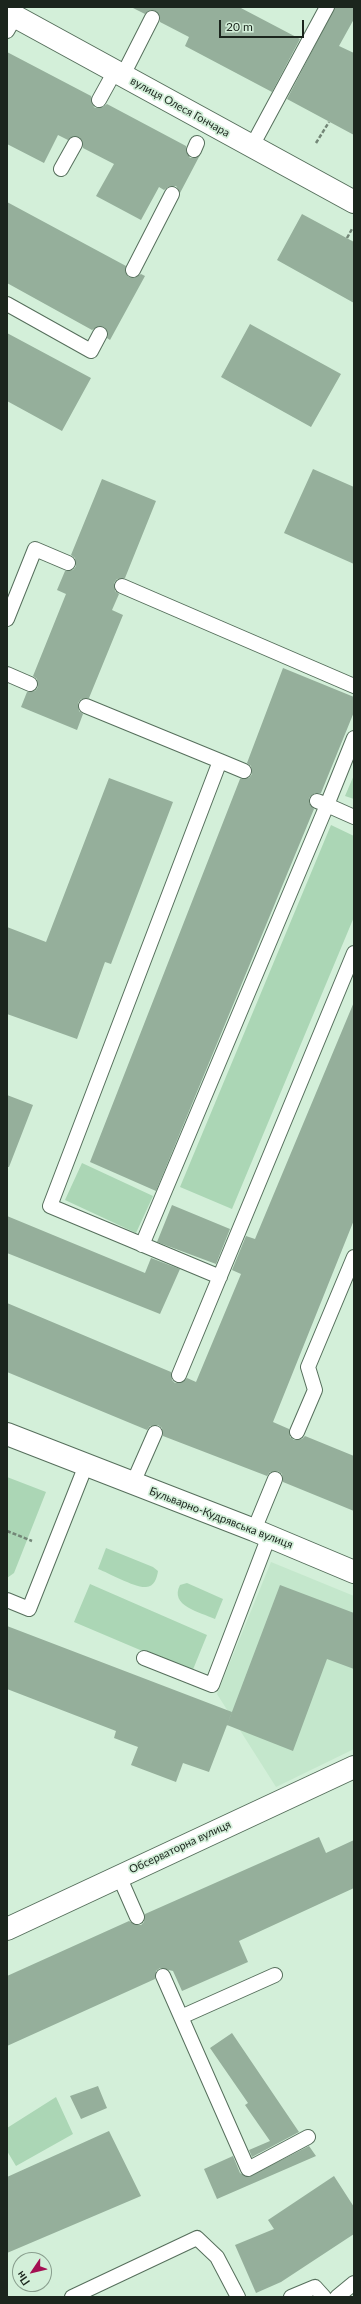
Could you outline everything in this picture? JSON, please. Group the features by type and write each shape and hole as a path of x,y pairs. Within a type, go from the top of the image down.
{"street":[{"name":"вулиця Олеся Гончара","path":"10,20 119,73 354,202"},
{"name":"Бульварно-Кудрявська вулиця","path":"7,1434 261,1533 354,1572"},
{"name":"Обсерваторна вулиця","path":"7,1928 354,1767"}],"lane":[{"path":"252,146 327,7"},
{"path":"99,100 119,73 152,18"},
{"path":"61,169 75,144"},
{"path":"133,270 172,194"},
{"path":"7,304 91,351 100,334"},
{"path":"7,619 35,549 68,563"},
{"path":"122,586 354,686"},
{"path":"7,674 30,684"},
{"path":"86,706 244,771"},
{"path":"142,1245 322,803 354,738"},
{"path":"220,761 50,1206 220,1277"},
{"path":"322,803 354,817"},
{"path":"179,1375 354,953"},
{"path":"296,1432 315,1390 308,1367 354,1257"},
{"path":"134,1483 155,1433"},
{"path":"7,1600 29,1609 86,1465"},
{"path":"144,1658 212,1685 261,1533 276,1479"},
{"path":"119,1876 137,1917"},
{"path":"181,2017 275,1975"},
{"path":"163,1976 248,2169 308,2137"},
{"path":"72,2297 197,2238 217,2257 238,2297"},
{"path":"337,2297 354,2283"},
{"path":"291,2297 314,2287 324,2297"}],"path":[{"path":"316,143 329,122"},
{"path":"347,238 352,229"},
{"path":"7,1531 32,1541"}],"shaded area":[{"path":"354,775 354,799 345,796"},
{"path":"331,825 354,836 354,917 232,1209 180,1187"},
{"path":"82,1163 153,1196 136,1233 65,1200"},
{"path":"7,1477 46,1492 14,1573 7,1578"},
{"path":"106,1548 153,1567 158,1571 155,1582 149,1587 141,1587 98,1569"},
{"path":"271,1562 354,1596 354,1749 276,1787 217,1694"},
{"path":"187,1583 223,1599 215,1619 194,1611 182,1603 178,1592 180,1585"},
{"path":"90,1584 207,1635 192,1672 74,1622"},
{"path":"56,2097 73,2134 16,2166 7,2151 7,2128"}],"building":[{"path":"131,7 239,7 300,39 272,92 185,46 189,37 160,22 160,17 156,11 151,10 145,14"},
{"path":"335,7 354,7 354,19 339,46 354,53 354,135 287,99"},
{"path":"7,52 91,96 92,104 95,108 103,107 107,104 186,146 186,151 190,158 195,158 200,155 180,193 176,186 168,187 164,190 159,187 141,220 96,196 114,164 83,148 82,140 79,137 74,136 68,140 58,135 44,163 7,144"},
{"path":"7,202 126,266 125,271 129,277 134,278 141,274 145,276 110,340 107,338 108,333 104,327 99,326 92,330 7,283"},
{"path":"302,214 354,242 354,303 277,260"},
{"path":"250,324 341,374 311,427 221,377"},
{"path":"7,333 91,378 62,431 7,401"},
{"path":"313,469 354,487 354,564 284,533"},
{"path":"102,479 156,501 125,578 117,579 114,583 115,591 119,594 112,610 123,615 89,698 81,699 78,703 79,711 83,714 77,730 21,707 27,692 35,691 38,687 37,679 33,676 66,594 57,590 65,571 73,570 76,566 75,558 71,555"},
{"path":"283,668 354,697 354,712 321,793 315,793 309,798 309,803 314,809 156,1191 90,1162 240,779 249,778 252,774 251,766 247,763"},
{"path":"109,778 173,802 111,964 105,962 77,1039 7,1014 7,927 46,942"},
{"path":"354,1002 354,1220 273,1422 289,1429 290,1437 294,1440 302,1439 305,1436 354,1456 354,1511 283,1482 282,1474 278,1471 270,1472 267,1476 163,1436 162,1428 158,1425 150,1426 147,1430 7,1372 7,1303 171,1372 172,1380 175,1383 180,1383 187,1378 196,1382 241,1274 232,1270 246,1236 255,1239"},
{"path":"7,1095 33,1105 9,1167 7,1167"},
{"path":"172,1205 230,1229 216,1264 157,1242"},
{"path":"7,1216 145,1273 151,1258 180,1269 160,1314 7,1253"},
{"path":"280,1585 354,1613 354,1669 327,1659 293,1751 227,1725"},
{"path":"7,1626 232,1712 209,1772 183,1763 176,1782 131,1765 138,1747 114,1738 116,1731 7,1689"},
{"path":"319,1837 326,1853 354,1840 354,1888 239,1941 248,1962 182,1991 173,1971 160,1968 156,1971 155,1979 7,2046 7,1976 129,1921 136,1925 141,1925 144,1922 145,1914"},
{"path":"232,2033 299,2132 252,2157 249,2150 270,2141 245,2105 248,2103 210,2048"},
{"path":"98,2086 107,2108 81,2119 70,2096"},
{"path":"109,2131 141,2196 7,2253 7,2177"},
{"path":"309,2146 316,2156 217,2199 204,2169 233,2156 240,2173 248,2177"},
{"path":"334,2176 354,2207 354,2234 281,2282 256,2293 235,2245 274,2229 268,2220"}]}
